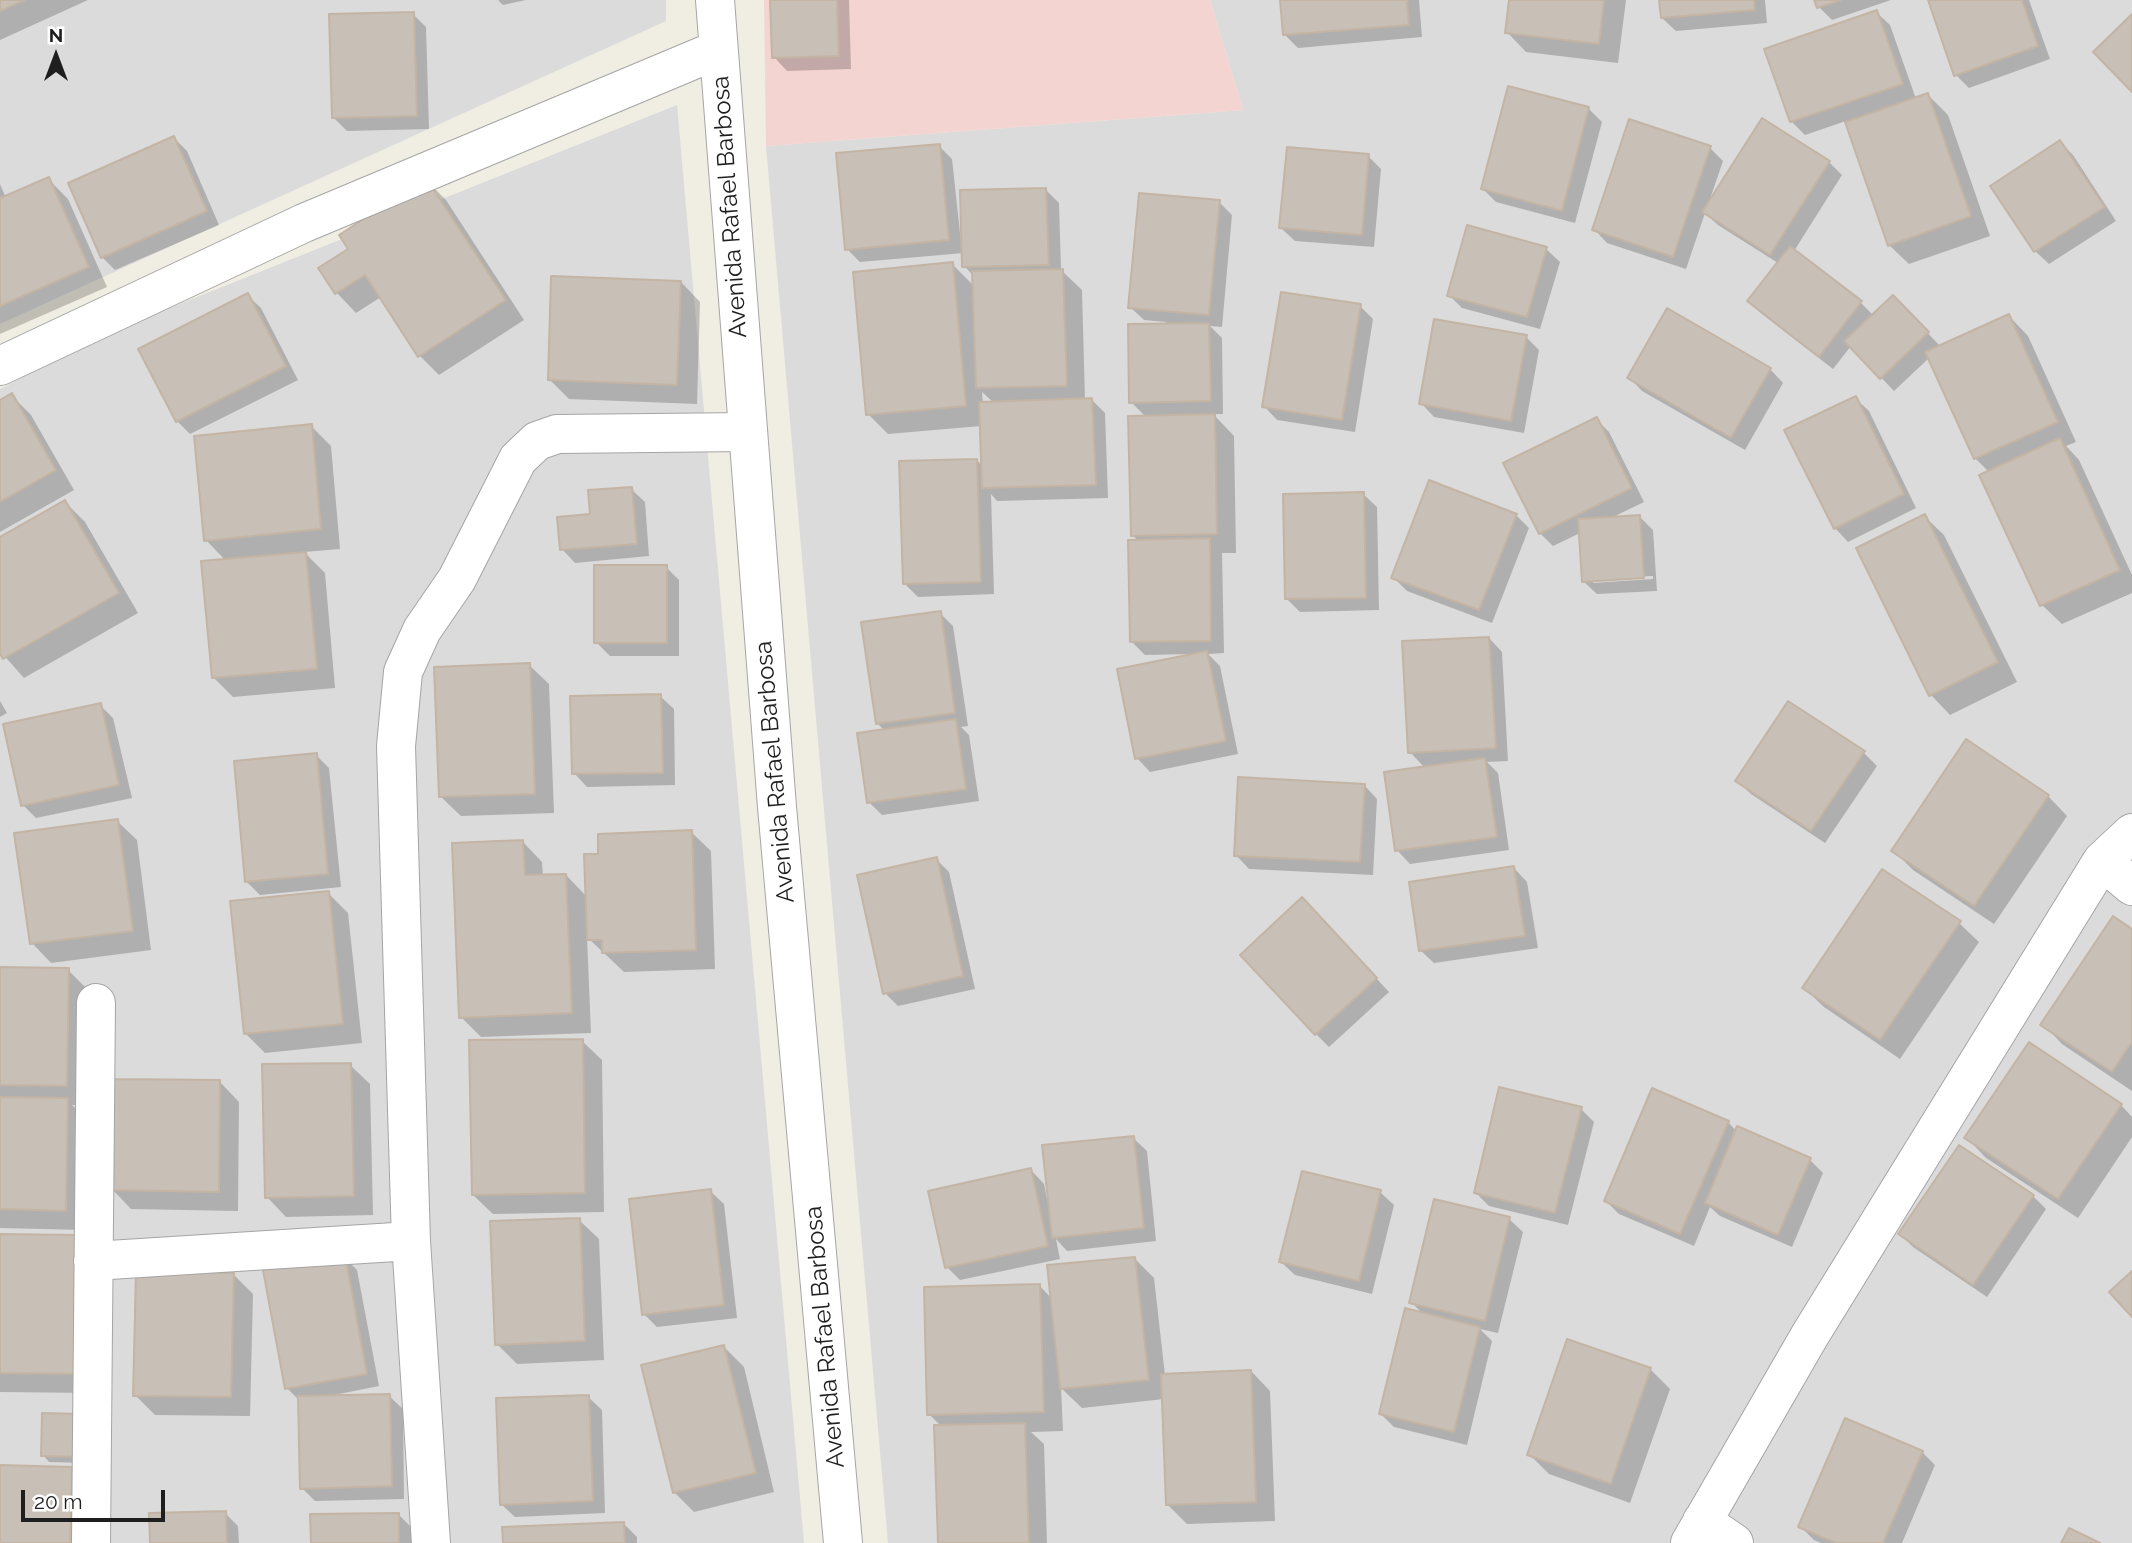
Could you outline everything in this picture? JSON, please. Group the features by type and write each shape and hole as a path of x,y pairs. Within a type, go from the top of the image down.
{"street":[{"name":"Avenida Rafael Barbosa","path":"715,0 777,807 843,1543"},
{"path":"0,366 304,223 717,50"},
{"path":"431,1543 411,1241 396,746 404,673 422,629 457,579 518,459 537,441 557,434 747,432"},
{"path":"1734,1543 1696,1532 1810,1335 2102,861 2132,832"},
{"path":"2102,861 2132,886"},
{"path":"91,1543 96,1003"},
{"path":"93,1261 411,1241"}],"shaded area":[{"path":"0,0 666,0 666,21 0,324"},
{"path":"764,0 1210,0 1243,110 766,146"},
{"path":"1210,0 2132,0 2132,1543 888,1543 766,146 1243,110"},
{"path":"677,105 804,1543 0,1543 0,389 112,331"}],"building":[{"path":"0,0 25,0 0,11"},
{"path":"770,0 837,0 839,56 772,58"},
{"path":"1280,0 1407,0 1409,25 1283,35"},
{"path":"1509,0 1604,0 1599,44 1505,33"},
{"path":"1659,0 1754,0 1755,10 1661,18"},
{"path":"1814,0 1841,0 1817,8"},
{"path":"1928,0 2022,0 2038,46 1954,76"},
{"path":"1877,10 1903,84 1790,122 1764,49"},
{"path":"414,12 417,116 332,118 329,14"},
{"path":"2132,14 2132,92 2093,52"},
{"path":"1508,86 1589,107 1562,211 1481,189"},
{"path":"1928,93 1971,216 1888,246 1845,122"},
{"path":"1762,118 1830,161 1770,255 1702,212"},
{"path":"1629,119 1711,146 1673,257 1592,230"},
{"path":"174,136 207,211 101,258 68,183"},
{"path":"2060,140 2105,207 2034,252 1990,186"},
{"path":"940,144 949,240 845,250 836,153"},
{"path":"1287,147 1369,154 1362,235 1279,228"},
{"path":"49,177 89,267 0,306 0,198"},
{"path":"426,178 506,300 418,357 365,275 335,294 318,268 348,249 339,235"},
{"path":"1046,188 1049,265 962,267 960,190"},
{"path":"1139,193 1220,200 1209,315 1128,308"},
{"path":"1467,225 1547,247 1527,317 1447,296"},
{"path":"1790,246 1862,301 1819,357 1747,301"},
{"path":"953,262 966,406 866,415 853,272"},
{"path":"1063,269 1067,386 976,388 972,271"},
{"path":"551,276 681,281 677,385 548,380"},
{"path":"1281,292 1361,304 1342,420 1262,407"},
{"path":"248,293 286,366 176,422 138,349"},
{"path":"1893,295 1929,332 1880,379 1844,341"},
{"path":"1667,308 1771,368 1731,438 1627,378"},
{"path":"2009,314 2058,422 1974,459 1925,352"},
{"path":"1434,319 1527,335 1511,421 1419,404"},
{"path":"1209,323 1211,401 1129,403 1128,324"},
{"path":"12,393 56,470 0,502 0,400"},
{"path":"1856,396 1904,494 1834,529 1784,430"},
{"path":"1092,398 1096,485 982,488 979,402"},
{"path":"1215,414 1217,534 1131,536 1128,416"},
{"path":"1597,417 1632,488 1539,534 1503,463"},
{"path":"312,424 321,529 204,541 194,436"},
{"path":"2060,438 2120,570 2040,606 1979,475"},
{"path":"977,459 981,582 903,584 899,461"},
{"path":"1429,480 1517,514 1479,610 1391,578"},
{"path":"632,487 637,544 560,550 557,517 590,514 588,490"},
{"path":"1364,492 1366,598 1285,599 1283,494"},
{"path":"65,500 119,593 3,659 0,654 0,537"},
{"path":"1925,514 1998,662 1929,696 1856,548"},
{"path":"1640,515 1644,578 1582,582 1578,519"},
{"path":"1210,538 1211,641 1130,642 1128,540"},
{"path":"306,552 317,669 212,678 201,561"},
{"path":"594,565 667,565 667,643 594,643"},
{"path":"941,611 955,713 876,724 861,622"},
{"path":"1489,637 1496,748 1408,753 1402,641"},
{"path":"1207,651 1226,741 1135,759 1117,669"},
{"path":"530,663 535,794 439,797 434,667"},
{"path":"661,694 663,773 572,774 570,696"},
{"path":"1788,701 1865,751 1811,831 1735,781"},
{"path":"101,703 119,785 21,806 3,724"},
{"path":"956,719 966,789 867,803 857,733"},
{"path":"1966,739 2049,795 1974,906 1891,851"},
{"path":"317,753 328,874 245,882 234,761"},
{"path":"1485,758 1497,837 1395,851 1384,772"},
{"path":"1238,777 1365,784 1360,862 1234,856"},
{"path":"118,819 133,931 30,944 14,833"},
{"path":"692,830 696,950 602,953 602,940 587,940 584,854 598,854 598,834"},
{"path":"523,840 525,875 566,874 572,1013 459,1018 452,843"},
{"path":"937,857 963,976 883,994 857,875"},
{"path":"1514,866 1525,936 1419,951 1409,882"},
{"path":"1882,869 1961,921 1880,1040 1802,988"},
{"path":"329,891 343,1024 244,1034 230,901"},
{"path":"1302,897 1377,978 1315,1035 1240,955"},
{"path":"2113,916 2132,929 2132,1042 2112,1072 2040,1025"},
{"path":"0,967 69,968 67,1086 0,1085"},
{"path":"583,1039 585,1193 472,1195 469,1040"},
{"path":"2029,1042 2122,1104 2058,1199 1964,1138"},
{"path":"351,1063 354,1196 265,1198 262,1064"},
{"path":"112,1079 220,1080 219,1192 110,1190"},
{"path":"1499,1087 1582,1107 1555,1213 1474,1193"},
{"path":"1652,1088 1729,1121 1680,1234 1604,1201"},
{"path":"0,1097 68,1098 66,1211 0,1209"},
{"path":"1737,1126 1811,1158 1778,1235 1705,1203"},
{"path":"1134,1136 1144,1228 1052,1238 1042,1145"},
{"path":"1959,1145 2034,1195 1973,1285 1898,1234"},
{"path":"1031,1168 1048,1246 945,1268 928,1191"},
{"path":"1302,1171 1381,1190 1359,1281 1279,1262"},
{"path":"711,1189 724,1305 642,1315 629,1199"},
{"path":"1434,1199 1510,1217 1485,1321 1409,1303"},
{"path":"580,1218 585,1341 495,1345 490,1221"},
{"path":"0,1234 76,1235 74,1374 0,1373"},
{"path":"345,1255 367,1374 285,1389 263,1270"},
{"path":"1135,1257 1149,1380 1060,1389 1047,1265"},
{"path":"136,1271 234,1273 231,1397 133,1396"},
{"path":"2132,1271 2132,1317 2109,1292"},
{"path":"1040,1284 1044,1412 927,1415 924,1287"},
{"path":"1405,1308 1480,1327 1454,1432 1379,1414"},
{"path":"1567,1339 1651,1368 1611,1484 1527,1455"},
{"path":"724,1345 756,1473 673,1493 641,1365"},
{"path":"1251,1370 1256,1502 1166,1505 1161,1374"},
{"path":"390,1394 392,1486 300,1489 298,1396"},
{"path":"589,1395 593,1501 500,1505 496,1398"},
{"path":"42,1413 82,1414 81,1457 41,1456"},
{"path":"1845,1418 1923,1451 1883,1543 1836,1543 1798,1527"},
{"path":"1025,1423 1029,1543 938,1543 934,1425"},
{"path":"0,1465 72,1467 70,1543 0,1543"},
{"path":"226,1511 227,1543 150,1543 149,1513"},
{"path":"399,1513 399,1543 311,1543 310,1514"},
{"path":"624,1522 625,1543 503,1543 502,1527"},
{"path":"2069,1528 2100,1543 2061,1543"}]}
